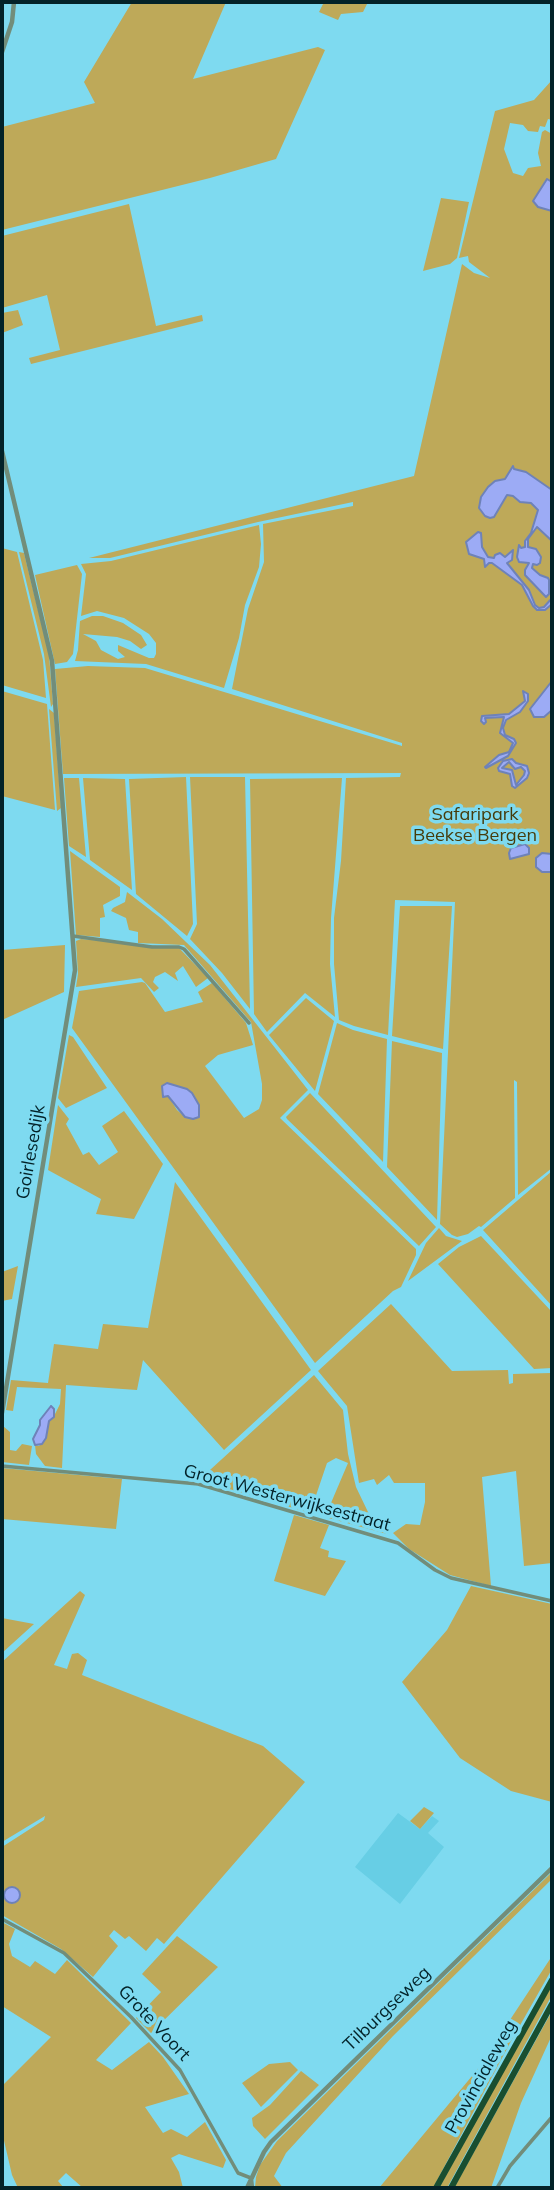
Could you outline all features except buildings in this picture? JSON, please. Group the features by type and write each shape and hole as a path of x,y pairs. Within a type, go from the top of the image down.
{"highway":[{"name":"Provincialeweg","path":"436,2188 552,1980"},
{"name":"Provincialeweg","path":"452,2188 552,2004"}],"street":[{"path":"2,51 12,22 15,2"},
{"name":"Goirlesedijk","path":"2,451 52,661 75,970 74,989 2,1413"},
{"path":"73,936 184,949 249,1023"},
{"name":"Groot Westerwijksestraat","path":"2,1466 191,1482 398,1543 435,1570 451,1578 552,1601"},
{"name":"Tilburgseweg","path":"247,2188 271,2142 552,1868"},
{"name":"Grote Voort","path":"2,1919 64,1953 131,2017 180,2070 238,2173 251,2178"},
{"path":"497,2188 513,2162 552,2117"},
{"path":"251,2178 252,2188"}],"shaded area":[{"path":"547,179 552,182 552,211 538,207 533,201"},
{"path":"513,466 552,490 552,541 537,527 528,539 528,547 536,549 541,557 540,563 533,564 532,568 549,580 549,594 546,597 525,575 529,563 519,562 517,557 519,545 521,548 525,547 538,510 531,503 520,502 507,495 494,517 485,516 479,508 481,497 488,487 495,481 505,479"},
{"path":"478,532 481,533 482,547 488,557 494,558 500,553 505,557 513,550 512,560 507,563 529,590 535,605 544,607 552,598 552,604 545,610 537,610 522,585 492,563 485,567 484,559 469,554 466,542"},
{"path":"552,681 552,710 544,717 534,717 530,709"},
{"path":"523,691 528,694 528,701 520,712 506,720 503,728 505,735 516,743 508,756 486,768 499,755 509,752 513,743 500,733 504,717 485,718 484,724 481,721 482,716 509,714 525,701"},
{"path":"512,759 527,766 527,778 515,788 512,786 510,774 499,771 503,761","holes":["509,762 515,769 521,767 525,771 516,785 512,770 502,768"]},
{"path":"525,844 529,848 529,854 510,859 511,848"},
{"path":"542,853 552,854 552,872 542,872 536,867 536,858"},
{"path":"167,1083 192,1093 199,1105 199,1117 185,1117 168,1096 163,1097 162,1086"},
{"path":"51,1406 54,1409 54,1417 49,1421 46,1438 42,1444 35,1445 33,1439 40,1420"},
{"path":"398,1813 420,1829 432,1816 439,1821 428,1833 444,1847 400,1904 355,1867"},
{"path":"12,1887 20,1895 12,1903 4,1895"}],"green space":[{"path":"132,2 226,2 193,79 318,47 325,50 276,159 2,230 2,127 95,103 84,82"},
{"path":"324,2 368,2 363,12 341,14 338,20 319,12"},
{"name":"Safaripark Beekse Bergen","path":"552,80 552,120 548,119 545,127 540,126 538,132 528,131 523,125 510,123 504,149 513,173 523,176 528,168 541,166 538,153 542,132 545,130 552,134 552,182 545,181 538,193 538,207 552,211 552,1168 518,1195 517,1082 514,1080 515,1198 481,1227 457,1237 440,1224 455,902 395,900 388,1035 339,1020 334,964 334,918 341,861 346,778 400,777 401,773 63,774 55,669 88,666 145,668 402,746 402,743 232,689 248,609 264,562 263,524 353,506 353,502 110,558 89,558 414,476 462,264 474,273 490,278 469,262 468,256 459,258 495,111 534,100"},
{"path":"441,198 469,202 457,258 450,264 423,271"},
{"path":"129,204 156,326 202,315 203,321 31,364 29,358 60,350 47,295 2,308 2,236"},
{"path":"18,310 23,325 2,333 2,313"},
{"path":"259,525 259,567 245,605 239,638 224,688 146,664 75,661 80,621 92,616 103,616 123,623 141,635 147,645 141,649 130,641 117,637 83,634 96,641 101,650 118,659 125,657 118,651 118,645 149,658 154,658 156,654 156,643 149,634 124,618 97,611 81,616 86,574 81,564 111,561"},
{"path":"2,548 17,552 43,660 46,698 2,685"},
{"path":"19,552 24,553 49,655 53,704 51,707 44,654"},
{"path":"77,565 82,574 73,654 67,662 55,664 35,575"},
{"path":"2,691 47,704 55,810 2,796"},
{"path":"49,709 54,713 61,808 57,811"},
{"path":"186,777 193,924 187,936 136,894 129,779"},
{"path":"190,777 245,777 250,1009 222,973 190,939 197,924"},
{"path":"64,778 79,778 86,857 69,846"},
{"path":"83,778 125,779 132,890 90,860"},
{"path":"342,778 331,918 330,964 335,1017 305,993 267,1032 254,1014 250,779"},
{"path":"70,851 120,887 120,896 103,905 105,917 100,918 100,937 76,935"},
{"path":"127,892 162,919 210,965 308,1090 280,1118 416,1249 416,1255 401,1287 393,1291 315,1363 72,1028 79,991 142,982 165,1012 203,1002 198,992 212,983 246,1023 253,1045 218,1055 205,1066 244,1118 259,1109 262,1084 251,1022 184,945 138,943 138,932 129,930 126,918 111,911 125,902","holes":["162,1086 187,1089 193,1119 185,1117 177,1110"]},
{"path":"400,906 452,906 443,1049 392,1036"},
{"path":"81,939 179,948 208,978 196,987 183,966 175,973 178,981 165,972 155,977 153,982 159,988 154,992 141,978 76,987 76,941"},
{"path":"65,945 64,992 2,1020 2,950"},
{"path":"306,998 334,1021 315,1091 269,1035"},
{"path":"337,1023 387,1039 383,1162 318,1094"},
{"path":"69,1035 107,1088 66,1108 58,1098"},
{"path":"392,1041 442,1053 437,1220 387,1167"},
{"path":"310,1093 436,1227 419,1246 287,1119"},
{"path":"58,1105 69,1119 66,1124 83,1155 89,1152 99,1165 118,1152 102,1126 124,1111 163,1164 134,1219 96,1214 101,1199 48,1170"},
{"path":"552,1171 552,1306 483,1230"},
{"path":"175,1182 311,1370 224,1450 143,1360 137,1390 66,1385 62,1468 45,1466 36,1454 35,1445 39,1446 46,1438 49,1421 60,1404 61,1389 17,1387 13,1411 6,1410 11,1380 48,1383 54,1344 98,1349 103,1324 148,1328"},
{"path":"439,1228 446,1236 462,1241 408,1281 426,1243"},
{"path":"481,1236 552,1312 552,1368 534,1369 438,1264 459,1247"},
{"path":"18,1266 12,1299 2,1301 2,1272"},
{"path":"391,1304 452,1371 508,1370 509,1384 513,1383 513,1374 551,1373 552,1563 524,1566 516,1471 482,1477 491,1586 450,1575 409,1549 393,1533 406,1524 420,1525 425,1502 425,1483 394,1483 389,1475 377,1485 374,1479 359,1483 347,1406 318,1371"},
{"path":"314,1375 343,1410 348,1454 356,1487 368,1512 387,1534 325,1517 348,1463 336,1458 327,1463 310,1513 199,1480"},
{"path":"3,1426 10,1432 10,1450 16,1451 22,1444 32,1446 29,1465 2,1462"},
{"path":"2,1468 122,1479 116,1529 2,1519"},
{"path":"294,1515 329,1525 320,1548 329,1551 328,1557 346,1561 325,1596 274,1581"},
{"path":"471,1586 552,1604 552,1802 511,1791 460,1758 402,1682 447,1630"},
{"path":"80,1591 85,1595 54,1665 67,1669 72,1654 78,1653 87,1660 82,1675 263,1746 305,1782 164,1944 157,1938 146,1951 129,1936 125,1939 114,1930 109,1936 118,1946 93,1977 61,1949 2,1915 2,1847 44,1820 45,1816 2,1842 2,1662"},
{"path":"2,1618 34,1624 2,1653"},
{"path":"424,1807 434,1813 420,1829 410,1821"},
{"path":"552,1872 552,1879 393,2036 286,2153 274,2176 283,2188 255,2188 260,2165 277,2141"},
{"path":"2,1922 15,1929 9,1944 12,1956 30,1967 35,1961 55,1974 67,1960 131,2023 96,2060 112,2070 149,2042 163,2057 189,2094 145,2107 163,2133 171,2129 187,2137 205,2122 226,2160 223,2168 179,2154 171,2158 179,2172 183,2188 83,2188 66,2173 58,2181 64,2188 18,2188 12,2175 2,2132 2,2086 51,2037 2,2006"},
{"path":"177,1936 218,1967 151,2033 136,2018 161,1992 142,1974"},
{"path":"552,1956 552,1969 433,2188 379,2188 477,2070"},
{"path":"552,1983 552,1995 447,2188 439,2188"},
{"path":"552,2011 552,2035 521,2103 491,2188 454,2188"},
{"path":"290,2062 298,2070 261,2107 242,2083 269,2064"},
{"path":"301,2071 319,2085 265,2139 253,2126 252,2118 270,2105"}]}
